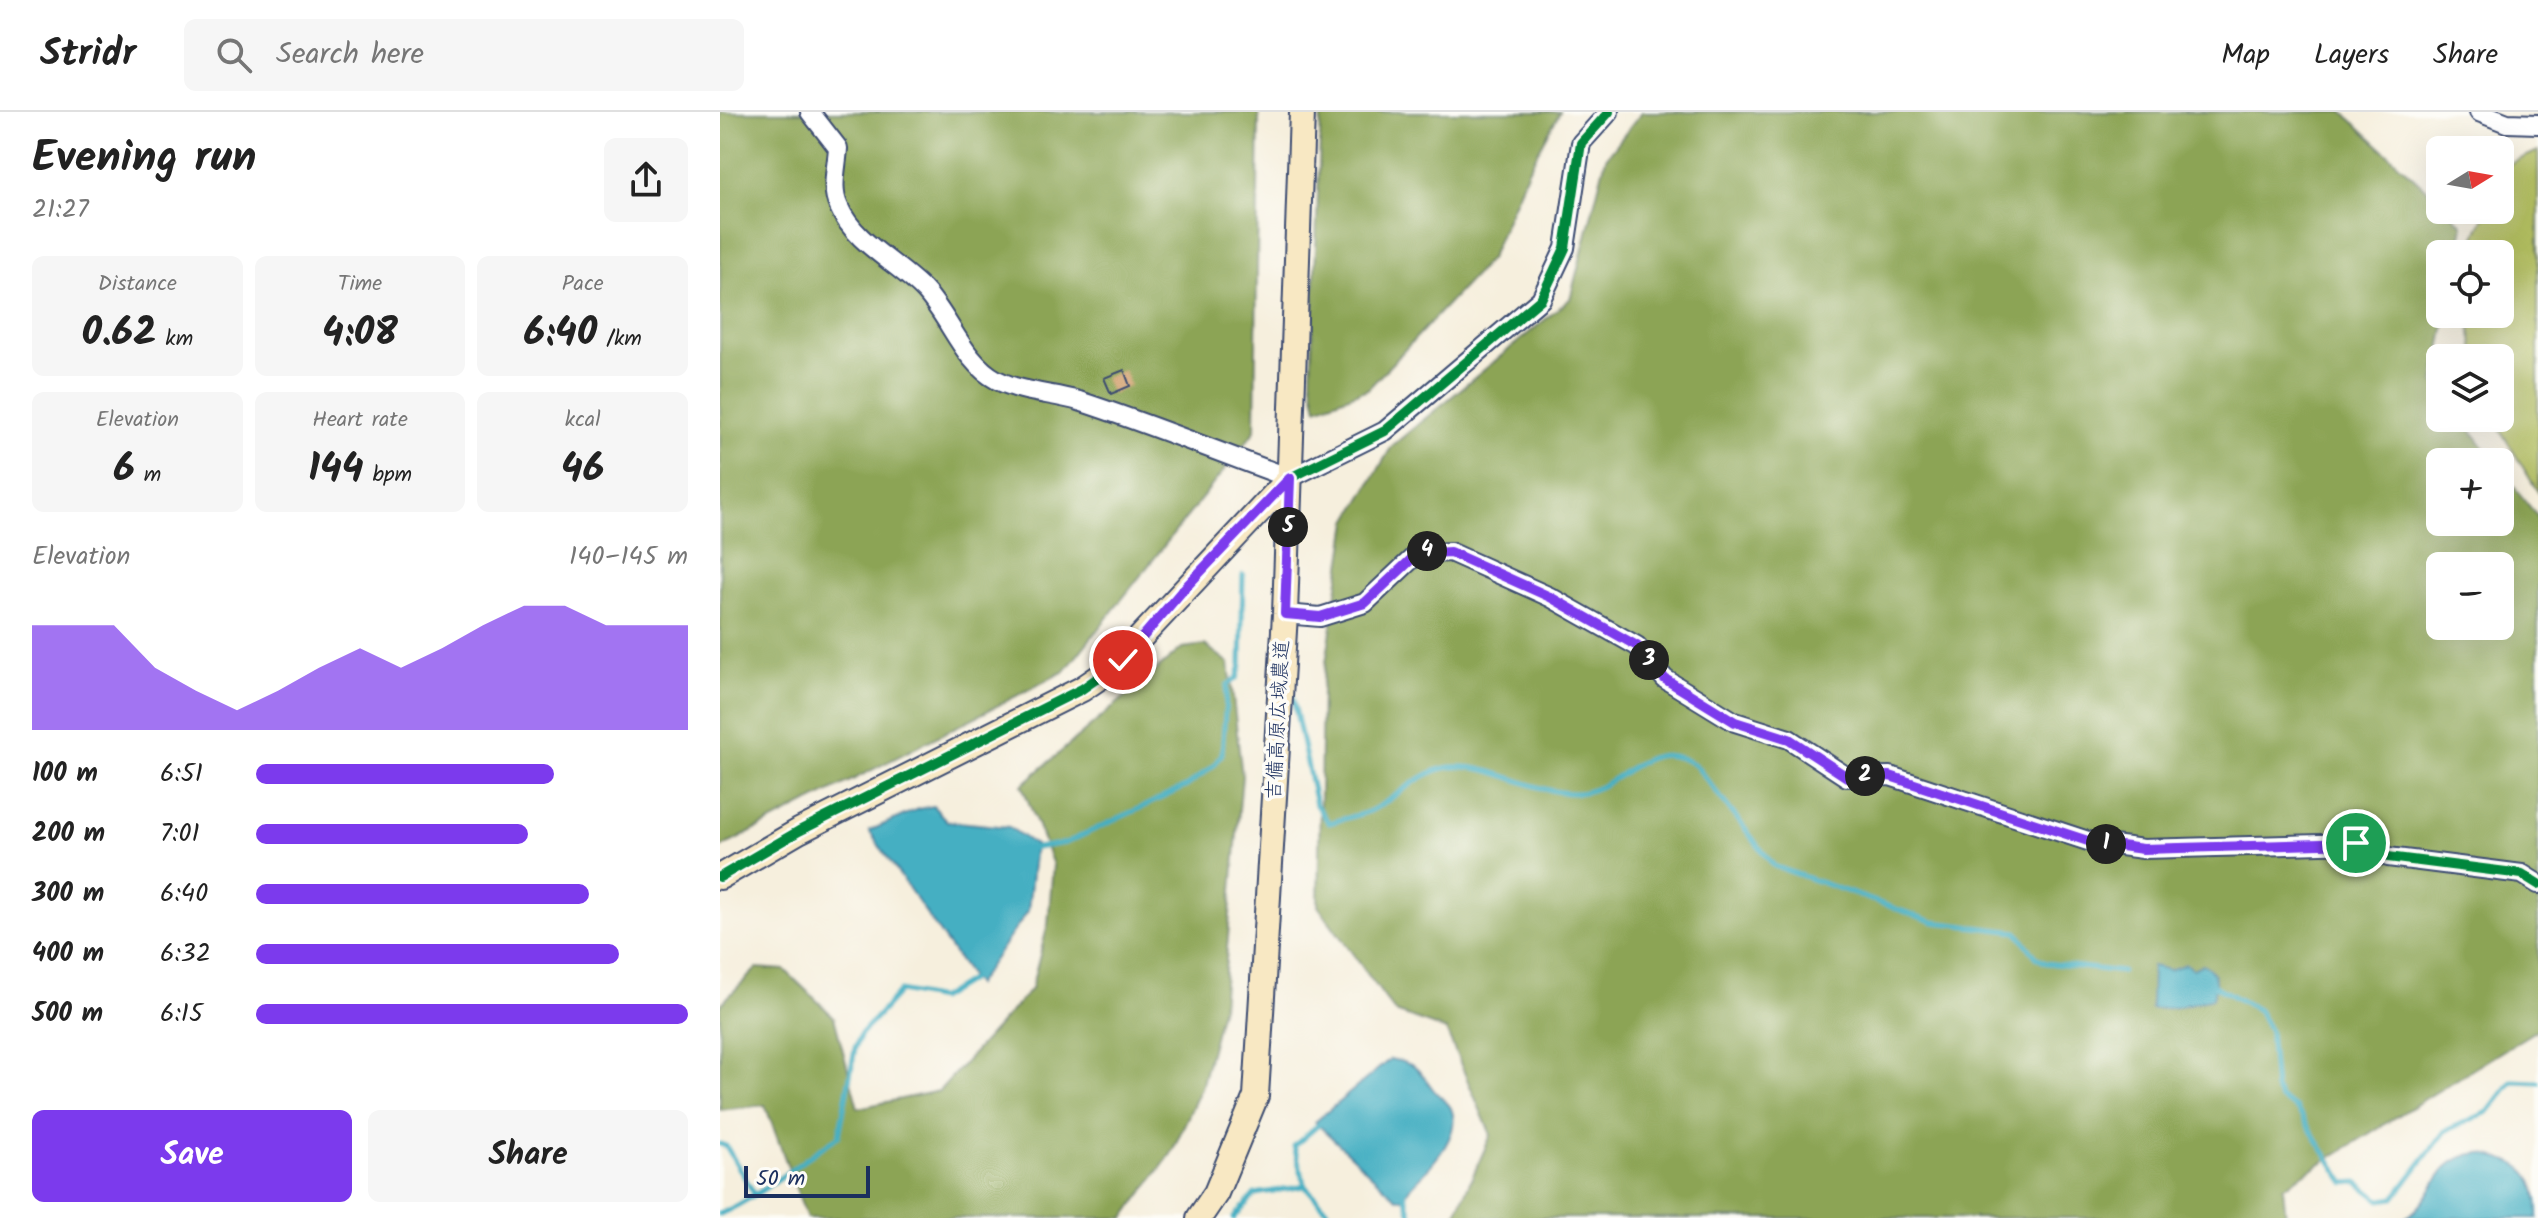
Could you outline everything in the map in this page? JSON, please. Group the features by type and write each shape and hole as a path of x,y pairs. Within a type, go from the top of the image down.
{"street":[{"path":"810,112 838,148 834,175 838,207 854,228 925,291 950,322 972,358 993,378 1018,389 1076,400 1290,478"},
{"name":"吉備高原広域農道","path":"1199,1218 1216,1193 1256,1096 1285,614 1302,112"},
{"path":"720,877 799,831 1082,689 1110,670 1290,478 1385,431 1541,299 1565,248 1581,143 1609,112"},
{"path":"2479,112 2507,123 2538,124"},
{"path":"1285,614 1320,617 1365,603 1417,554 1450,552 1550,597 1637,646 1665,679 1735,722 1789,739 1847,777 1890,776 2091,842 2143,849 2356,843 2388,857 2522,874 2538,884"}],"green space":[{"path":"720,112 1259,112 1255,431 1065,671 720,848"},
{"path":"1321,112 1560,112 1528,170 1490,259 1368,389 1317,408 1311,379"},
{"path":"1642,112 2343,112 2426,189 2426,224 2463,225 2460,240 2426,240 2426,328 2444,328 2441,344 2426,344 2426,432 2472,432 2484,448 2426,448 2426,536 2514,536 2514,487 2538,517 2538,1029 2283,1187 2286,1218 1454,1218 1491,1135 1446,1030 1395,1012 1318,906 1322,688 1348,521 1392,446 1570,299 1606,158"},
{"path":"2538,151 2538,492 2502,432 2514,432 2514,344 2473,344 2470,328 2514,328 2514,240 2473,240 2481,224 2514,224 2514,162"},
{"path":"1205,645 1229,663 1242,776 1222,1006 1201,1088 1171,1154 1124,1218 807,1218 765,1105 720,1110 720,1005 757,968 785,970 834,1017 858,1108 939,1091 1031,989 1048,924 1053,865 1022,785 1182,648"}],"water":[{"path":"933,806 947,821 1009,827 1035,845 1028,911 976,985 869,831 918,809"},
{"path":"2186,964 2193,969 2203,964 2211,971 2215,983 2213,998 2173,1008 2151,1009 2152,966 2169,970"},
{"path":"1390,1059 1412,1065 1420,1071 1449,1105 1454,1120 1452,1132 1438,1157 1402,1198 1397,1199 1315,1122"},
{"path":"2479,1153 2507,1160 2525,1171 2535,1189 2538,1218 2405,1218 2424,1201 2452,1163"}],"building":[{"path":"1124,370 1130,386 1111,394 1104,378"}],"waterway":[{"path":"1030,849 1066,843 1187,786 1214,765 1222,754 1227,685 1237,678 1241,665 1243,575"},
{"path":"1291,689 1316,805 1329,823 1370,811 1428,774 1450,767 1482,769 1558,792 1574,793 1606,784 1647,759 1661,755 1678,757 1696,766 1774,866 1934,922 2017,932 2037,958 2046,963 2122,972"},
{"path":"720,1214 766,1188 839,1136 855,1048 861,1034 900,991 939,999 978,975"},
{"path":"2211,984 2258,1010 2270,1031 2275,1089 2281,1099 2296,1108 2345,1183 2357,1182 2380,1200 2394,1198 2445,1131 2488,1112 2512,1081 2538,1082"},
{"path":"1234,1218 1255,1194 1305,1186 1294,1146 1323,1121"},
{"path":"720,1144 726,1146 755,1195"},
{"path":"1305,1186 1334,1218"},
{"path":"1403,1189 1412,1218"}],"cycle path":[{"path":"720,877 799,831 1082,689 1123,660 1182,591 1290,478 1385,431 1541,299 1565,248 1581,143 1609,112"},
{"path":"1285,614 1320,617 1365,603 1417,554 1450,552 1550,597 1637,646 1665,679 1735,722 1789,739 1847,777 1890,776 2091,842 2143,849 2356,843 2388,857 2522,874 2538,884"}],"route":[{"path":"1123,660 1182,591 1290,478 1285,614 1320,617 1365,603 1417,554 1450,552 1550,597 1637,646 1665,679 1735,722 1789,739 1847,777 1890,776 2091,842 2143,849 2356,843"}]}
